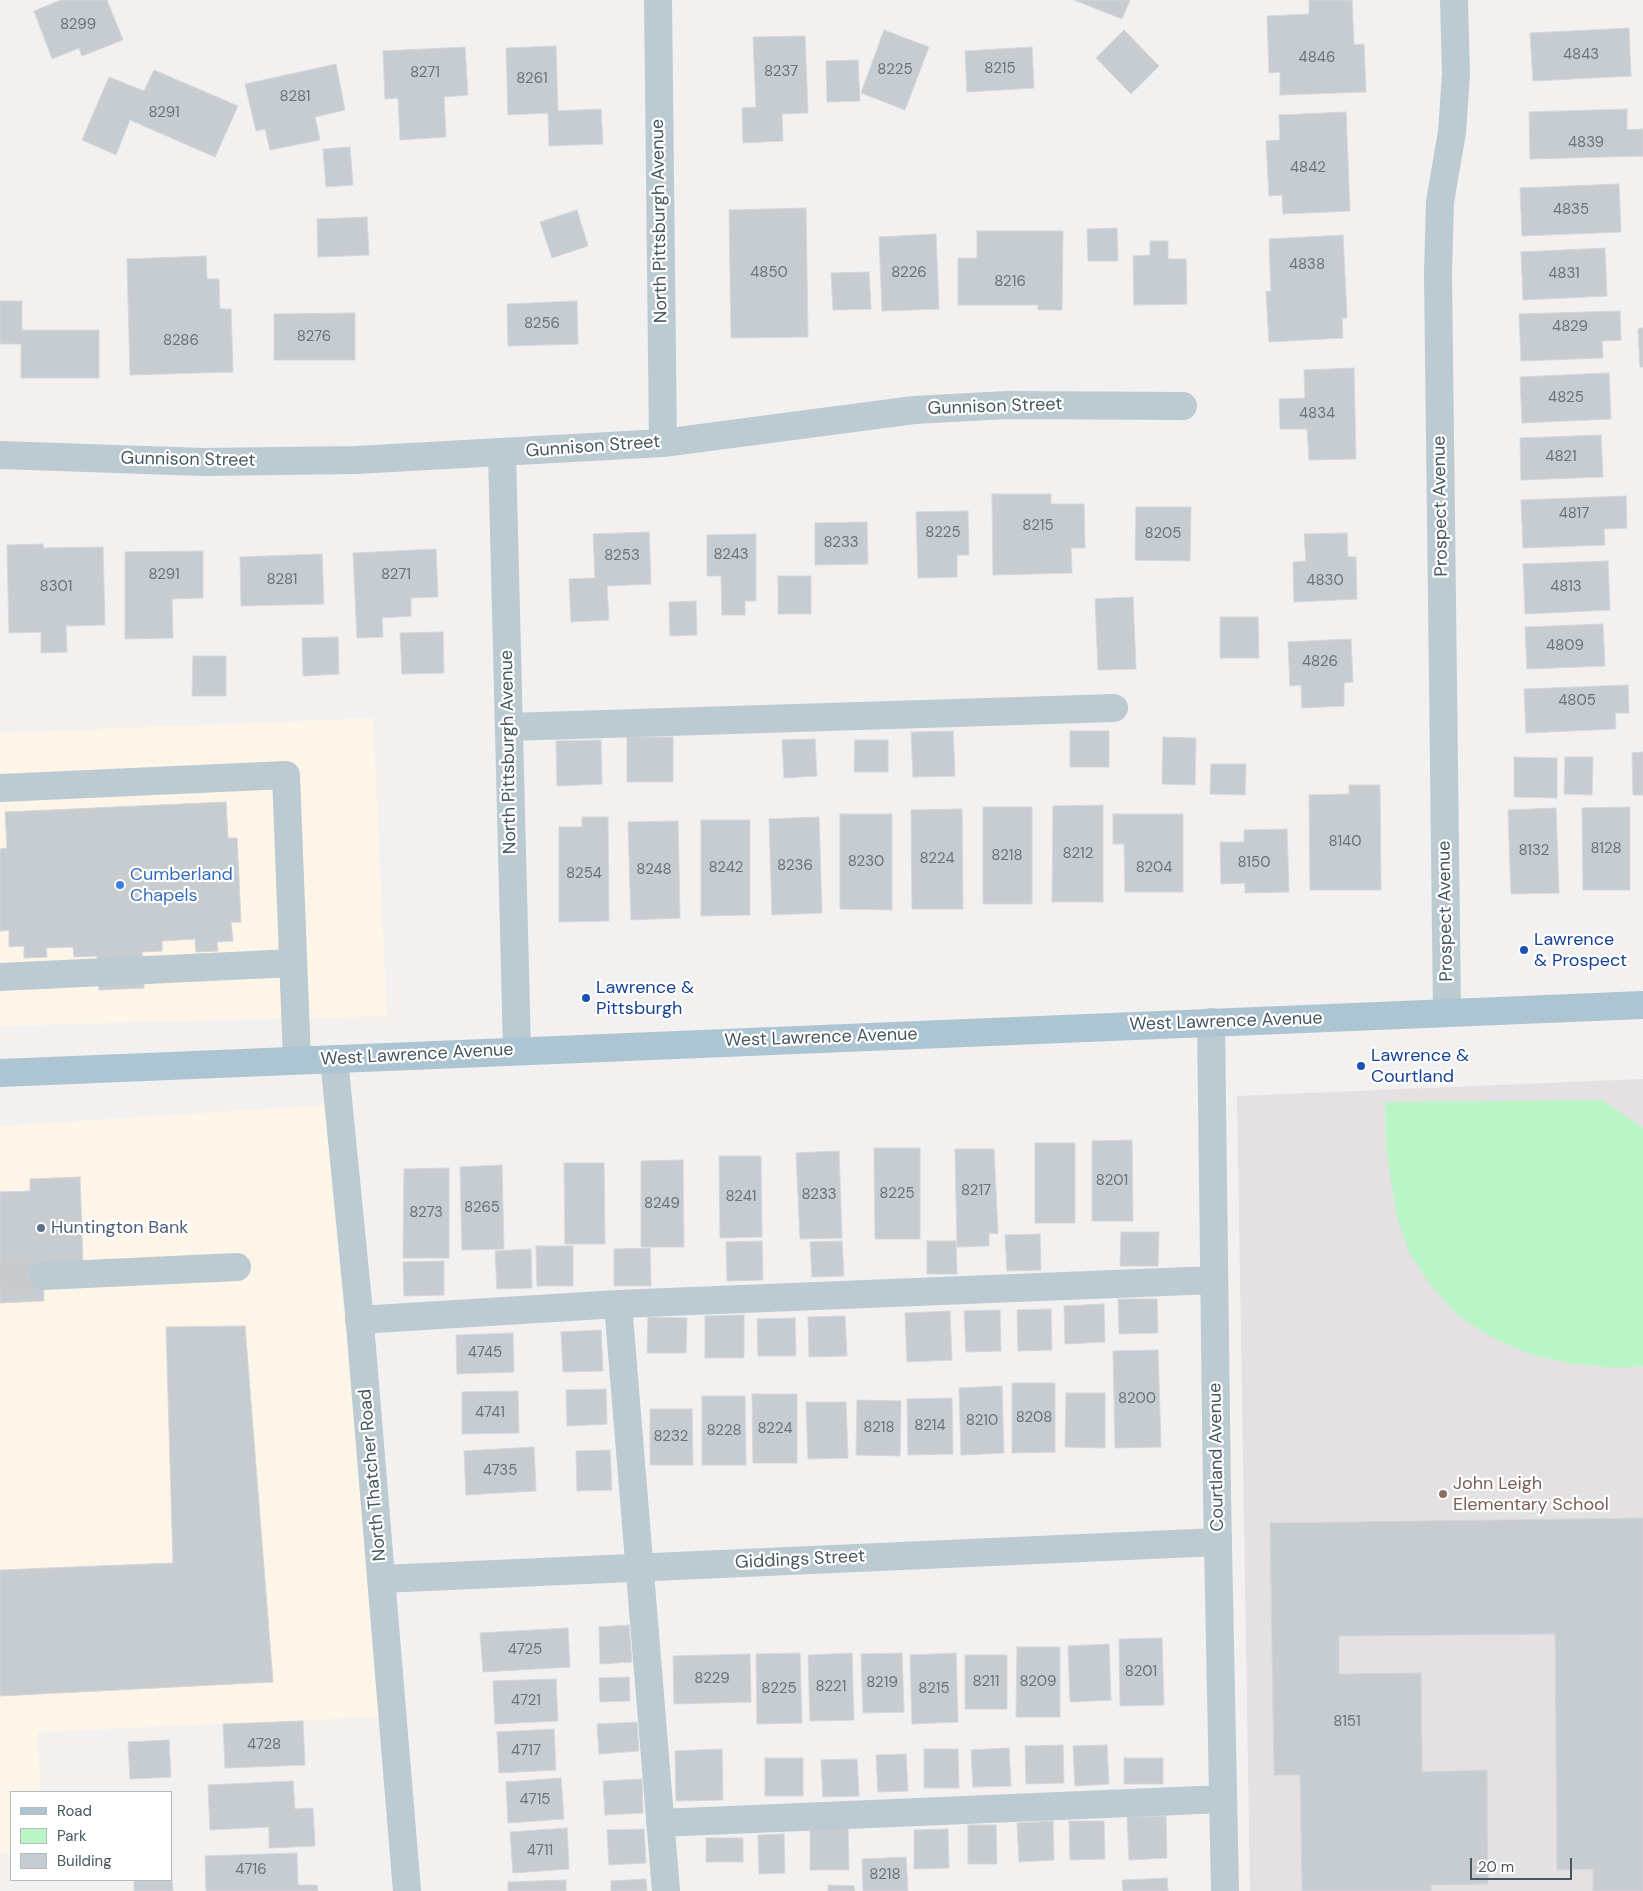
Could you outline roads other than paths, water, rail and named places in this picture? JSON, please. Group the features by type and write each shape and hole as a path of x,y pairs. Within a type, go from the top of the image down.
{"main road":[{"name":"West Lawrence Avenue","path":"0,1073 1643,1004"}],"street":[{"name":"North Pittsburgh Avenue","path":"658,0 663,443"},
{"name":"Prospect Avenue","path":"1447,1013 1438,272 1440,202 1453,122 1456,74 1454,0"},
{"name":"Gunnison Street","path":"0,455 204,462 356,460 663,443 914,410 1008,405 1183,406"},
{"name":"North Pittsburgh Avenue","path":"502,453 517,1050"},
{"path":"509,727 1114,708"},
{"path":"0,788 286,775 297,1060"},
{"path":"0,976 293,963"},
{"name":"Courtland Avenue","path":"1211,1022 1225,1891"},
{"name":"North Thatcher Road","path":"334,1059 382,1579 407,1891"},
{"path":"43,1276 237,1267"},
{"path":"359,1320 618,1304 1214,1280"},
{"path":"618,1304 666,1891"},
{"name":"Giddings Street","path":"382,1579 1218,1542"},
{"path":"660,1823 1223,1799"}],"tunnel":[{"path":"0,1278 43,1276"}],"place":[{"name":"Cumberland Chapels","path":"120,885"},
{"name":"Lawrence & Prospect","path":"1524,950"},
{"name":"Lawrence & Pittsburgh","path":"586,998"},
{"name":"Lawrence & Courtland","path":"1361,1066"},
{"name":"Huntington Bank","path":"41,1228"},
{"name":"John Leigh Elementary School","path":"1443,1494"}]}
